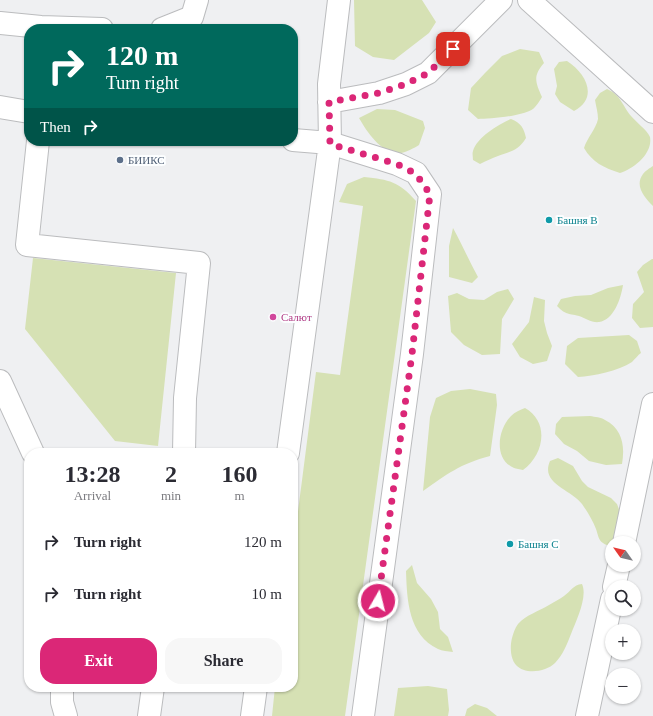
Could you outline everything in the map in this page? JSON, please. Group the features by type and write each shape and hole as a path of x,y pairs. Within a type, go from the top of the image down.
{"street":[{"path":"174,24 192,17 197,0"},
{"path":"289,448 330,144 329,84 339,0"},
{"path":"329,102 379,93 406,84 428,73 502,0"},
{"path":"529,0 653,112"},
{"path":"0,23 24,26"},
{"path":"0,108 24,111"},
{"path":"298,141 330,144 397,164 416,174 430,194 412,354 363,716"},
{"path":"37,146 27,245 199,263 185,398 184,448"},
{"path":"0,381 31,448"},
{"path":"625,536 653,404"},
{"path":"587,716 608,616"},
{"path":"62,692 62,702 66,716"},
{"path":"149,716 152,692"},
{"path":"252,716 255,692"}],"green space":[{"path":"354,0 422,0 436,22 429,33 394,60 373,57 355,46"},
{"path":"520,49 539,52 544,63 538,72 536,79 542,97 535,107 525,113 478,119 468,110 471,88 502,56"},
{"path":"567,61 580,72 587,86 588,93 582,106 574,111 560,102 555,94 557,86 554,69 559,62"},
{"path":"607,89 612,91 618,97 631,116 649,134 650,137 648,149 641,160 631,168 620,173 599,164 587,153 584,148 598,119 595,100 600,93"},
{"path":"377,109 395,110 423,121 425,128 419,145 408,151 394,153 376,142 366,130 359,118"},
{"path":"511,119 520,124 524,131 526,138 520,146 480,164 473,160 473,151 479,141 495,128"},
{"path":"653,166 653,206 644,196 640,183 644,173"},
{"path":"364,177 381,179 398,185 410,194 416,201 345,716 272,716 274,692 298,692 298,511 316,372 340,375 363,206 339,202 347,184"},
{"path":"453,228 478,277 472,283 449,277 449,246"},
{"path":"33,258 176,273 158,446 115,441 25,329"},
{"path":"652,259 653,327 640,328 632,318 633,304 644,292 637,272 643,265"},
{"path":"623,285 621,296 613,313 609,317 599,322 569,314 557,306 561,299 591,295 608,288"},
{"path":"508,289 514,299 502,319 500,354 482,355 464,345 451,332 448,296 457,293 469,299 484,300 497,292"},
{"path":"534,297 545,300 544,321 552,346 547,361 533,364 520,357 512,344 529,322"},
{"path":"629,335 637,341 641,353 632,362 620,368 591,376 578,377 565,364 567,346 578,338"},
{"path":"470,389 496,394 497,405 490,456 470,462 454,470 423,491 430,417 436,398 451,391"},
{"path":"525,408 533,414 538,421 541,430 541,439 536,456 523,470 514,468 507,464 500,451 500,444 503,428 511,416 519,410"},
{"path":"590,416 603,419 616,428 623,445 622,464 606,465 589,461 577,451 564,444 555,434 556,424 562,417"},
{"path":"558,458 573,466 582,481 588,487 611,498 617,504 620,512 617,536 605,536 605,544 601,542 592,519 582,504 558,486 549,475 548,469 550,461"},
{"path":"412,565 417,583 431,599 438,612 440,629 448,637 453,652 440,650 428,643 420,635 415,626 411,615 406,582 406,571"},
{"path":"582,584 584,595 581,609 568,642 555,663 546,669 536,671 525,670 516,665 512,655 511,641 518,624 562,597 574,587"},
{"path":"428,686 447,689 449,710 448,716 394,716 398,688"},
{"path":"475,704 487,708 497,716 465,716 467,709"}],"place":[{"name":"БИИКС","path":"120,160"},
{"name":"Башня B","path":"549,220"},
{"name":"Салют","path":"273,317"},
{"name":"Башня C","path":"510,544"}],"route":[{"path":"378,601 412,354 430,194 416,174 397,164 330,144 329,102 379,93 406,84 428,73 453,49"}]}
